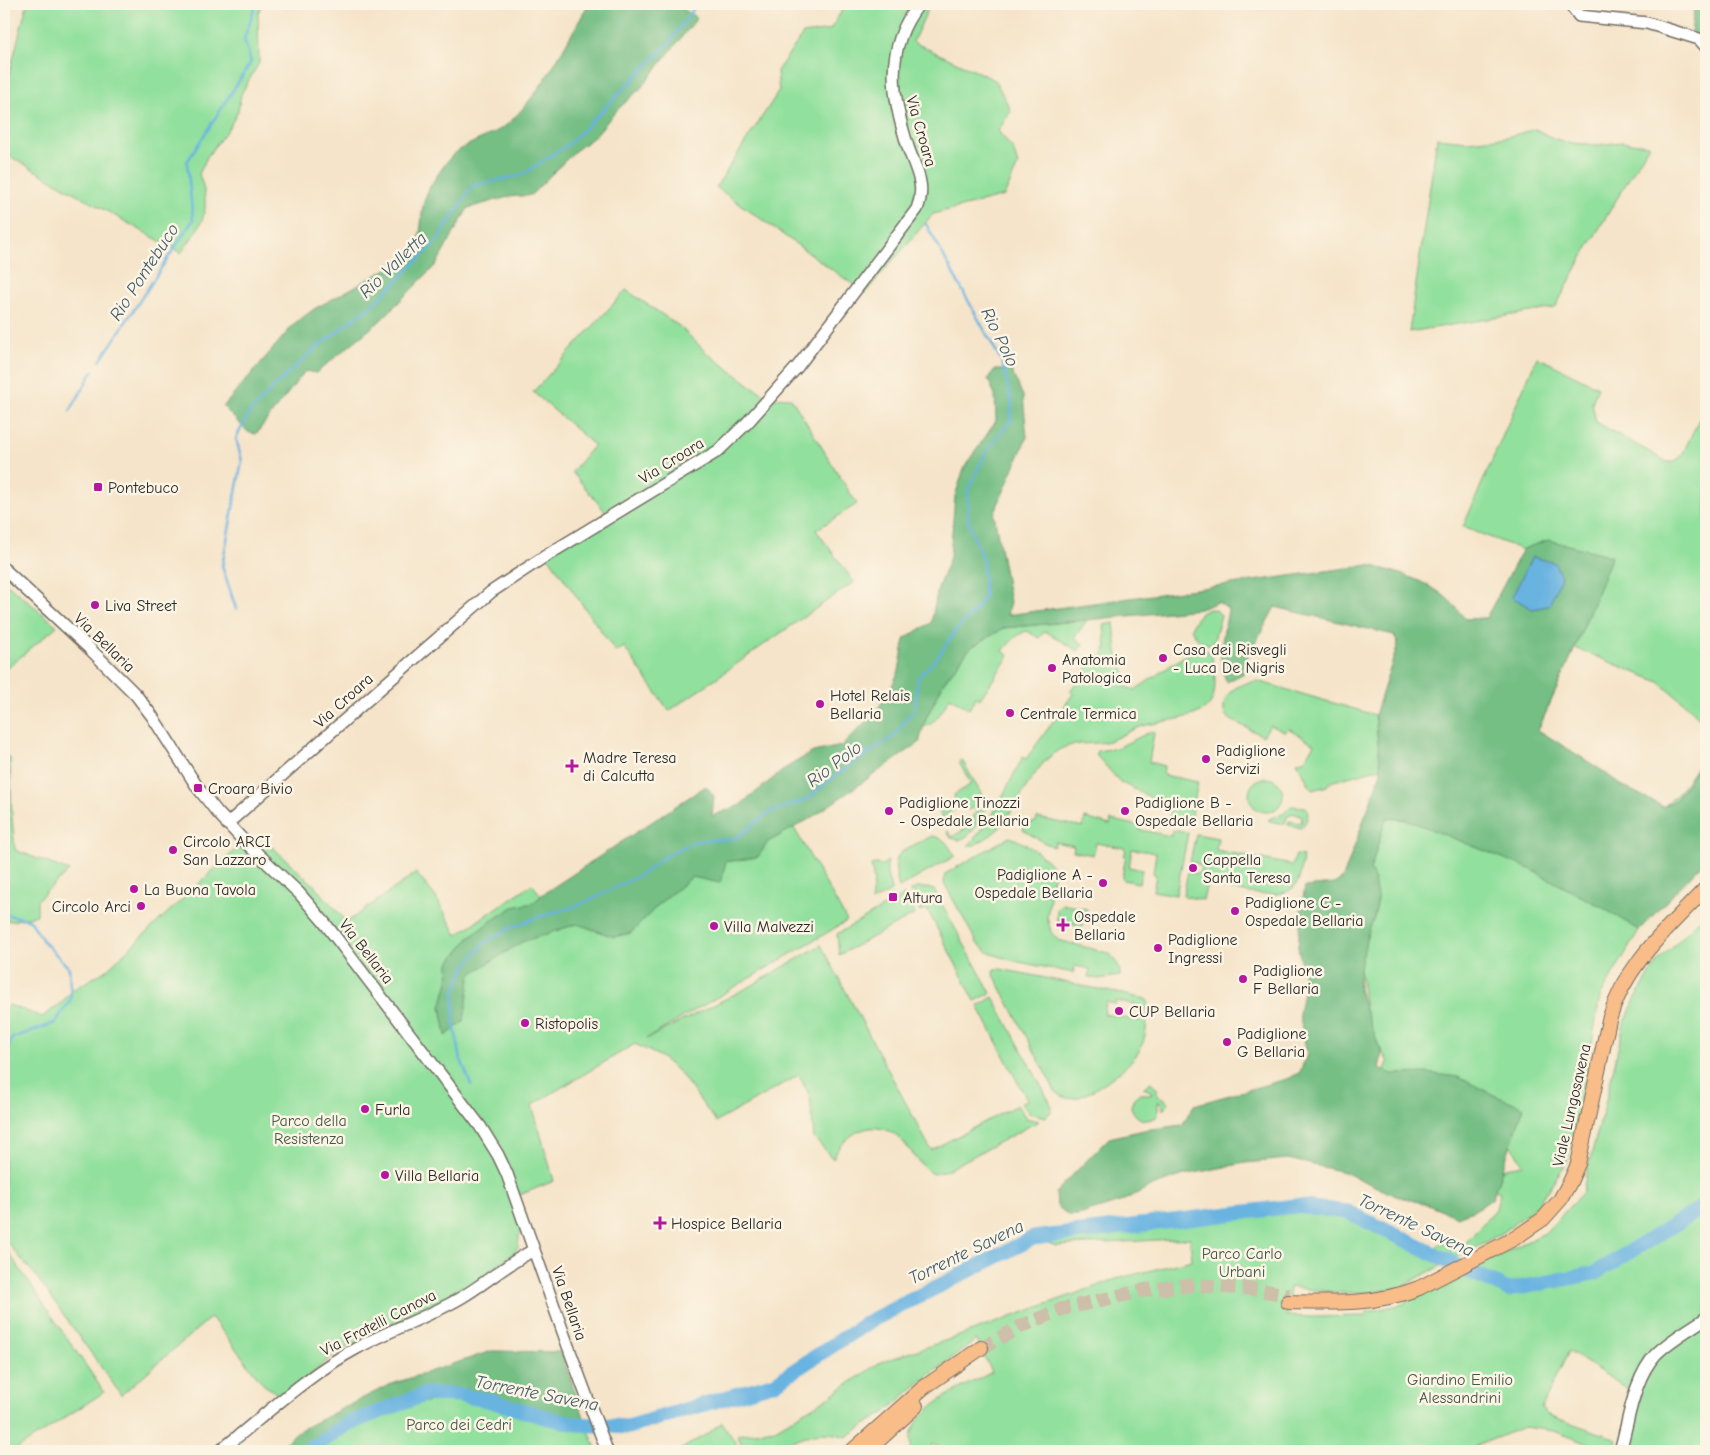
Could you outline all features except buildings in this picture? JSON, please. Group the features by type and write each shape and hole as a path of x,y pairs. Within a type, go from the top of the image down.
{"main road":[{"name":"Viale Lungosavena","path":"1289,1298 1344,1303 1366,1302 1393,1297 1419,1288 1515,1238 1543,1219 1560,1200 1578,1164 1613,1004 1626,977 1646,952 1706,888"},
{"path":"852,1451 923,1388 982,1352 929,1394 867,1451"}],"street":[{"name":"Via Croara","path":"227,824 492,592 548,555 718,450 747,423 798,366 917,209 922,198 921,184 903,132 894,95 894,69 898,44 914,10 919,4"},
{"path":"1570,4 1579,16 1647,23 1698,39 1706,47"},
{"name":"Via Bellaria","path":"4,570 136,694 198,788 227,824 299,893 324,922 467,1106 498,1155 507,1174 607,1451"},
{"name":"Via Fratelli Canova","path":"220,1451 316,1374 357,1348 456,1301 517,1259 534,1250"},
{"path":"1620,1451 1638,1386 1648,1364 1662,1349 1706,1318"}],"green space":[{"path":"27,4 262,4 258,13 259,63 241,94 238,111 230,126 207,157 199,174 205,198 203,217 195,234 181,253 4,153 4,95"},
{"path":"589,4 676,4 697,18 641,88 617,110 594,137 575,151 531,195 508,197 468,208 436,265 381,320 316,373 305,371 256,434 248,432 223,407 295,323 314,309 409,257 420,235 426,194 440,171 460,150 502,128 522,109 544,81"},
{"path":"846,4 930,4 913,42 995,80 1011,111 998,131 1013,149 1018,165 1004,196 933,214 865,293 716,187 779,91 777,71 803,34 830,30"},
{"path":"1695,4 1706,4 1706,46 1691,32"},
{"path":"1535,129 1555,139 1572,143 1598,145 1621,142 1649,145 1584,254 1555,308 1409,332 1437,138 1467,141 1507,137"},
{"path":"626,290 679,326 707,353 768,397 791,398 857,504 816,530 854,582 669,711 624,647 616,652 547,555 608,515 572,472 594,445 533,392"},
{"path":"1537,357 1598,387 1592,403 1596,422 1667,462 1673,462 1681,457 1706,405 1706,727 1690,708 1659,682 1575,648 1538,730 1621,785 1663,807 1676,796 1706,754 1706,845 1634,926 1639,930 1600,997 1585,1082 1567,1162 1537,1205 1504,1232 1399,1288 1372,1292 1343,1293 1290,1287 1287,1316 1365,1316 1366,1312 1404,1304 1407,1300 1423,1291 1545,1233 1583,1192 1623,1027 1635,999 1658,961 1706,913 1706,1451 1624,1451 1641,1398 1569,1351 1541,1409 1548,1415 1617,1439 1614,1451 1608,1451 1554,1431 1524,1427 1463,1451 950,1451 933,1444 930,1451 911,1451 912,1432 925,1412 946,1396 992,1372 976,1340 918,1384 887,1411 846,1437 827,1433 809,1435 773,1449 773,1451 745,1451 737,1435 775,1429 826,1399 879,1363 1116,1279 1192,1260 1190,1238 1056,1246 1033,1238 1295,1206 1348,1212 1430,1252 1450,1236 1462,1247 1496,1209 1500,1192 1459,1176 1523,1165 1503,1130 1357,1142 1388,1062 1367,1025 1359,963 1364,888 1386,818 1406,820 1465,619 1486,618 1523,550 1463,527"},
{"path":"994,370 1011,370 1023,396 1027,437 994,514 1010,602 1007,615 1369,565 1410,577 1435,589 1456,607 1465,619 1486,618 1523,549 1548,540 1612,556 1575,648 1538,730 1621,785 1663,807 1676,800 1706,755 1706,860 1639,930 1603,908 1530,869 1405,819 1386,818 1370,871 1372,872 1378,900 1367,936 1359,973 1359,989 1382,1054 1379,1069 1392,1074 1427,1073 1458,1077 1524,1107 1492,1199 1475,1210 1457,1217 1423,1203 1396,1196 1344,1172 1288,1159 1245,1163 1184,1175 1152,1186 1120,1202 1078,1215 1068,1215 1057,1206 1056,1192 1109,1138 1144,1130 1182,1125 1194,1105 1290,1078 1300,1072 1307,1054 1299,1013 1303,992 1303,971 1298,947 1305,887 1334,884 1343,878 1381,772 1375,715 1398,644 1394,635 1275,607 1241,669 1244,673 1227,682 1221,664 1221,655 1228,609 1218,602 1200,609 1004,628 970,648 944,682 926,718 919,743 811,818 768,842 758,857 726,862 720,883 692,877 661,902 631,933 614,937 577,924 522,942 471,974 464,1021 446,1036 441,1007 448,981 449,963 470,937 491,921 513,907 533,903 543,894 706,786 714,796 712,816 740,805 787,767 813,752 842,746 876,711 889,692 899,671 905,638 931,623 938,588 950,557 955,496 964,468 996,421 995,395 988,379"},
{"path":"4,581 57,626 4,671"},
{"path":"1210,609 1216,610 1221,615 1213,644 1211,645 1199,641 1191,629 1198,616"},
{"path":"1087,620 1074,638 1083,644 1078,651 1045,631 1039,638 1027,631 1020,634 1003,651 1009,656 980,699 976,697 969,709 950,697 936,719 928,726 923,727 944,682 970,648 1004,628"},
{"path":"1114,623 1117,651 1127,680 1121,683 1124,686 1135,690 1196,648 1211,652 1214,690 1211,702 1195,715 1142,726 1105,742 1073,745 1060,749 1046,760 1032,778 1008,817 998,829 973,846 968,846 990,820 1023,757 1026,759 1073,694 1070,691 1092,662 1102,656 1106,649 1104,625"},
{"path":"1257,681 1375,715 1381,768 1330,782 1327,786 1312,790 1297,762 1305,759 1314,744 1288,728 1285,732 1270,725 1263,736 1225,715 1225,701 1232,690 1244,684"},
{"path":"1152,731 1154,733 1149,762 1164,766 1163,775 1198,782 1190,824 1169,820 1172,801 1158,799 1154,802 1148,796 1120,782 1096,755 1097,751 1117,748"},
{"path":"4,757 10,758 15,850 69,871 37,900 37,915 12,921 4,920"},
{"path":"962,760 987,804 973,831 959,840 951,838 947,832 952,837 976,822 972,816 978,812 974,807 968,810 964,804 941,818 939,808 955,798 954,795 971,784 959,762"},
{"path":"1266,778 1278,783 1283,795 1278,807 1266,812 1254,807 1249,795 1254,783"},
{"path":"1291,806 1306,807 1307,818 1301,828 1288,825 1289,821 1301,823 1302,816 1291,813 1290,816 1287,816 1285,824 1269,821 1269,819 1283,814"},
{"name":"Parco della Resistenza","path":"786,814 847,921 646,1039 751,986 821,945 931,1150 1017,1105 1026,1118 1039,1121 947,1170 932,1174 900,1139 886,1130 877,1128 867,1128 851,1136 838,1150 833,1159 814,1138 810,1096 799,1075 716,1122 680,1073 661,1057 635,1044 532,1105 554,1181 517,1196 523,1229 519,1236 518,1247 514,1253 470,1286 336,1353 284,1398 264,1385 211,1317 121,1395 36,1276 4,1239 4,1012 9,1005 42,1017 61,1003 74,989 105,971 235,850 258,846 264,847 269,844 315,886 347,922 416,873 435,896 457,935 532,884 543,898"},
{"path":"1037,818 1083,827 1085,818 1110,825 1111,820 1141,826 1140,830 1171,836 1172,830 1188,833 1176,895 1153,891 1156,875 1153,873 1156,853 1132,849 1129,867 1142,870 1139,883 1123,880 1126,856 1124,855 1126,852 1124,848 1096,843 1093,855 1073,851 1074,846 1055,842 1054,847 1023,830 1027,824 1036,822"},
{"path":"1196,834 1218,838 1216,850 1292,865 1296,855 1303,856 1297,883 1290,890 1268,894 1241,892 1207,884 1203,900 1183,896 1188,872 1198,874 1201,869 1199,864 1190,862"},
{"path":"932,836 944,840 955,856 899,888 895,866 900,854"},
{"path":"1009,837 1034,850 1046,859 1054,869 1047,917 1051,932 1058,940 1108,953 1117,963 1120,976 1098,979 1088,977 1090,969 1075,966 1073,973 1014,961 989,953 977,943 944,883 945,874"},
{"path":"888,861 887,874 891,891 871,902 874,880 871,866 875,864 882,865"},
{"path":"917,888 934,890 991,993 975,1001 927,909 920,912 910,891"},
{"path":"905,895 915,914 839,955 837,934"},
{"path":"1062,904 1087,909 1083,926 1057,920 1057,909"},
{"path":"994,969 1146,999 1148,1001 1148,1012 1142,1009 1142,1006 1116,1001 1115,1004 1106,1002 1104,1014 1140,1021 1142,1013 1147,1015 1145,1035 1138,1053 1119,1072 1100,1086 1076,1098 1062,1096 1055,1091 993,973"},
{"path":"993,997 1052,1106 1051,1112 1046,1117 1029,1113 1021,1103 1027,1100 978,1006"},
{"path":"1151,1082 1158,1090 1156,1092 1169,1104 1163,1110 1162,1103 1158,1102 1158,1114 1155,1118 1143,1120 1137,1117 1131,1107 1136,1096 1151,1094 1151,1091 1143,1088"},
{"path":"4,1246 104,1392 14,1451 4,1450"},
{"path":"492,1351 561,1352 585,1420 548,1416 459,1396 386,1409 347,1424 308,1451 276,1451 298,1431 389,1385"},
{"name":"Parco dei Cedri","path":"459,1396 548,1416 585,1420 597,1451 310,1451 386,1409"},
{"path":"722,1422 741,1451 678,1451 707,1434"}],"water":[{"path":"1532,557 1555,563 1561,577 1549,606 1532,609 1512,597"}],"waterway":[{"name":"Rio Pontebuco","path":"100,361 193,220 187,162 251,62 244,39 256,4"},
{"name":"Rio Valletta","path":"236,609 222,566 242,461 236,438 250,412 316,348 377,301 437,241 472,186 522,175 570,143 668,44 697,4"},
{"name":"Rio Polo","path":"471,1085 461,1060 454,1024 454,993 465,967 484,943 510,928 541,916 580,905 640,875 666,856 695,841 735,839 768,813 808,799 828,781 894,736 915,708 918,677 936,659 957,629 974,612 984,597 983,561 968,520 968,489 988,449 1010,422 1012,403 1002,362 926,224"},
{"name":"Rio Pontebuco","path":"70,411 93,371"},
{"name":"Rio Pontebuco","path":"4,914 30,920 43,941 69,968 71,999 55,1023 12,1038 4,1064"},
{"name":"Torrente Savena","path":"308,1451 347,1424 426,1394 459,1395 491,1401 548,1418 577,1424 628,1427 775,1383 870,1321 1033,1238 1295,1206 1348,1212 1508,1290 1595,1273 1695,1212 1706,1203"}],"tunnel":[{"path":"981,1348 1022,1326 1062,1309 1145,1290 1194,1285 1253,1289 1289,1295"}],"place":[{"name":"Pontebuco","path":"98,487"},
{"name":"Liva Street","path":"95,605"},
{"name":"Casa dei Risvegli - Luca De Nigris","path":"1163,658"},
{"name":"Anatomia Patologica","path":"1052,668"},
{"name":"Hotel Relais Bellaria","path":"820,704"},
{"name":"Centrale Termica","path":"1010,713"},
{"name":"Padiglione Servizi","path":"1206,759"},
{"name":"Madre Teresa di Calcutta","path":"572,766"},
{"name":"Croara Bivio","path":"198,788"},
{"name":"Padiglione Tinozzi - Ospedale Bellaria","path":"889,811"},
{"name":"Padiglione B - Ospedale Bellaria","path":"1125,811"},
{"name":"Circolo ARCI San Lazzaro","path":"173,850"},
{"name":"Cappella Santa Teresa","path":"1193,868"},
{"name":"Padiglione A - Ospedale Bellaria","path":"1103,883"},
{"name":"La Buona Tavola","path":"134,889"},
{"name":"Altura","path":"893,897"},
{"name":"Circolo Arci","path":"141,906"},
{"name":"Padiglione C - Ospedale Bellaria","path":"1235,911"},
{"name":"Ospedale Bellaria","path":"1063,925"},
{"name":"Villa Malvezzi","path":"714,926"},
{"name":"Padiglione Ingressi","path":"1158,948"},
{"name":"Padiglione F Bellaria","path":"1243,979"},
{"name":"CUP Bellaria","path":"1119,1011"},
{"name":"Ristopolis","path":"525,1023"},
{"name":"Padiglione G Bellaria","path":"1227,1042"},
{"name":"Furla","path":"365,1109"},
{"name":"Villa Bellaria","path":"385,1175"},
{"name":"Hospice Bellaria","path":"660,1223"}],"park label":[{"name":"Parco Carlo Urbani","path":"1242,1262"},
{"name":"Giardino Emilio Alessandrini","path":"1460,1388"}]}
